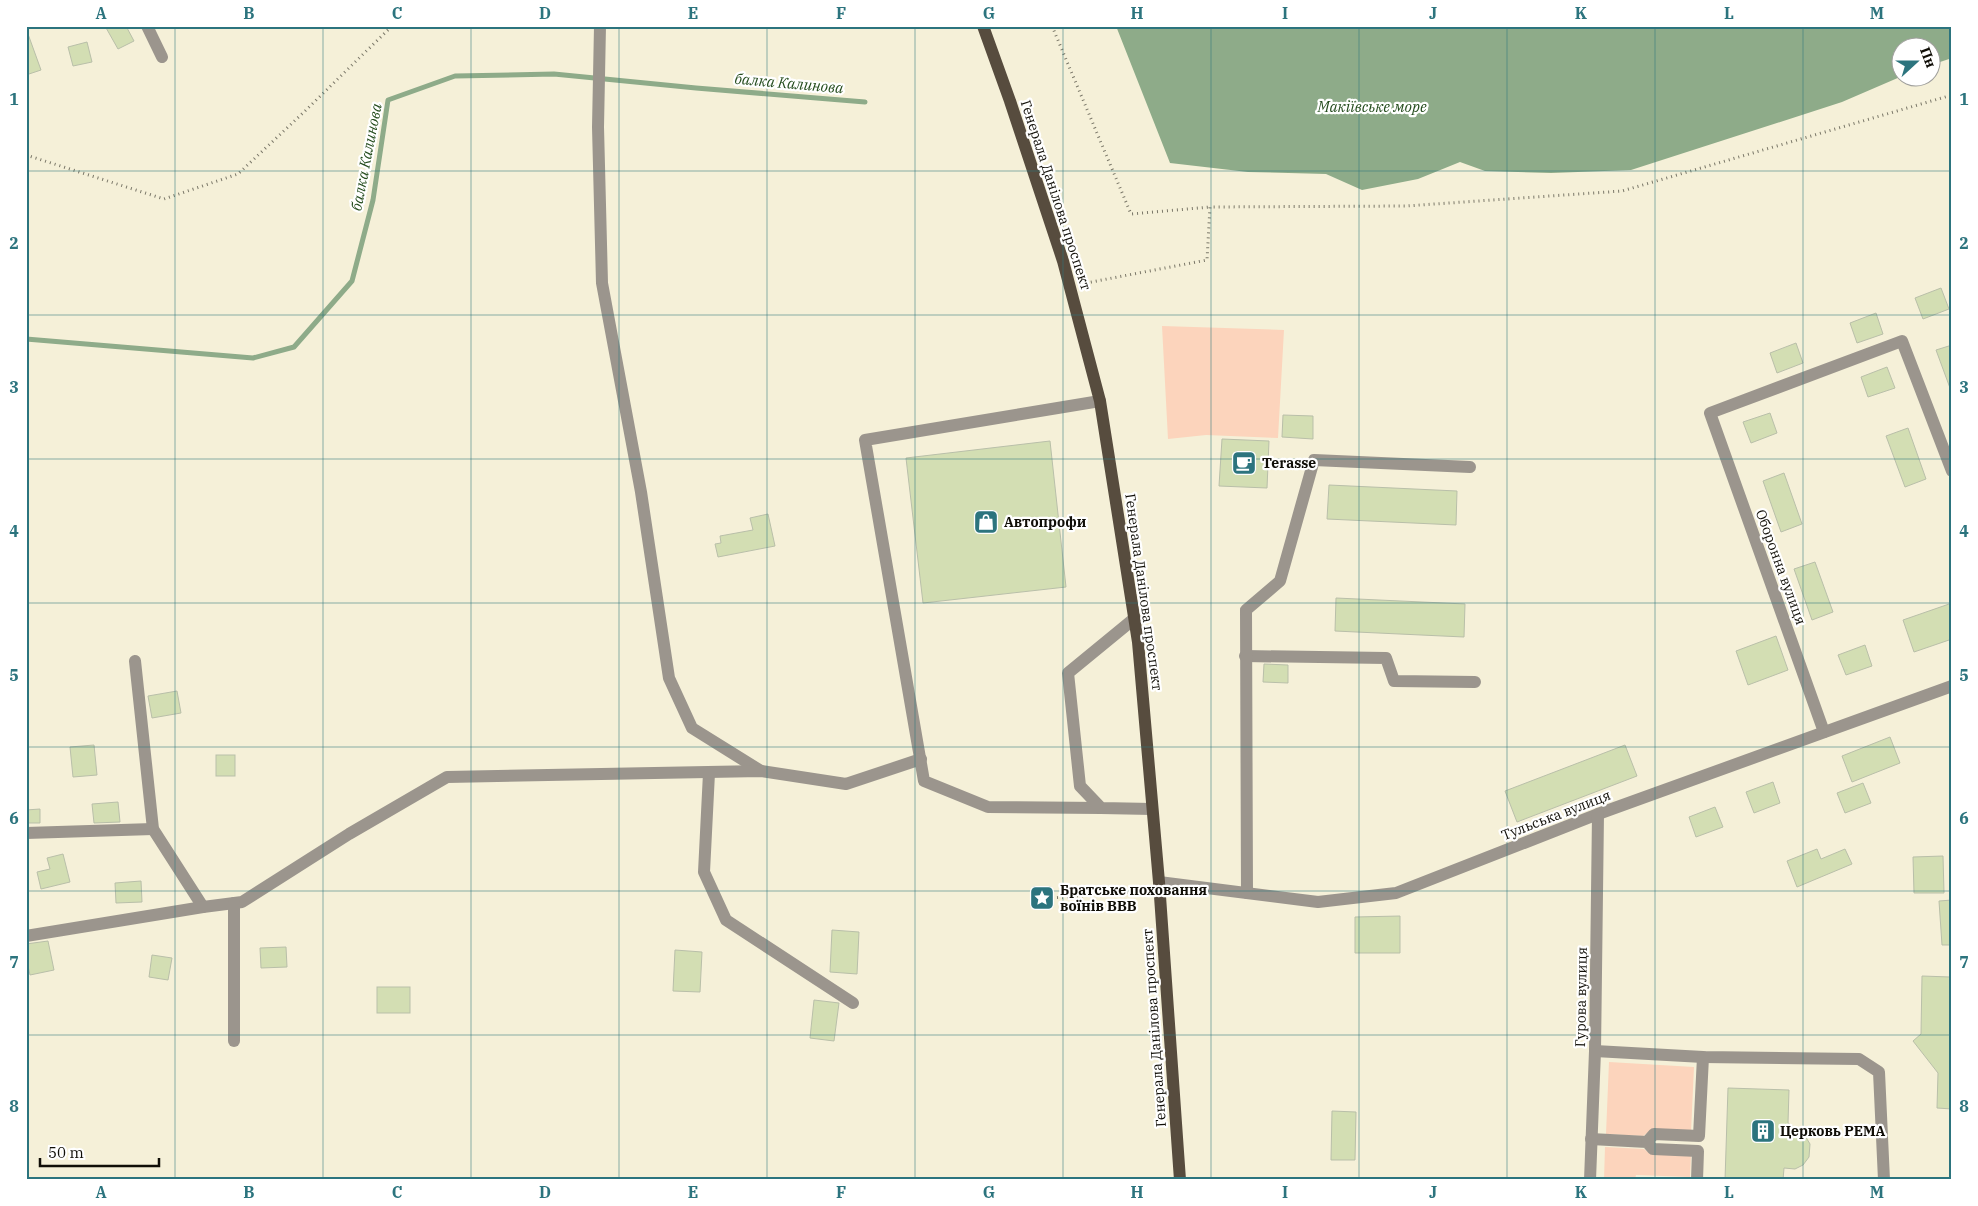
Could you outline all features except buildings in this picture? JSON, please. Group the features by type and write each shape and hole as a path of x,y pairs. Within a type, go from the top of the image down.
{"main road":[{"name":"Генерала Данілова проспект","path":"983,26 1010,101 1070,286 1100,401 1135,618 1159,886 1180,1180"}],"street":[{"path":"147,26 162,57"},
{"path":"600,26 598,127 602,283 641,492 669,678 692,728 761,771"},
{"name":"Оборонна вулиця","path":"1824,732 1710,413 1902,341 1952,471"},
{"path":"1100,401 865,440 924,781 988,807 1152,809"},
{"path":"1247,893 1246,610 1280,581 1314,460 1470,467"},
{"path":"1101,808 1080,786 1068,673 1135,618"},
{"path":"1245,656 1386,658 1394,681 1475,682"},
{"path":"136,662 153,829 203,907"},
{"name":"Тульська вулиця","path":"1159,886 1247,893 1318,902 1396,893 1598,814 1952,686"},
{"path":"26,936 238,903 447,776 761,771 846,784 921,759"},
{"path":"709,773 704,872 726,920 853,1003"},
{"name":"Гурова вулиця","path":"1590,1180 1595,1051 1598,814"},
{"path":"26,833 153,829"},
{"path":"234,1041 238,903"},
{"path":"1595,1051 1704,1057 1859,1059 1879,1072 1884,1180"},
{"path":"1646,1142 1654,1134 1699,1136 1704,1057"},
{"path":"1591,1139 1646,1142 1652,1149 1698,1151 1697,1180"}],"path":[{"path":"26,155 164,199 238,174 392,26"},
{"path":"1052,26 1131,214 1210,207 1406,206 1622,191 1952,95"},
{"path":"1070,286 1207,260 1210,207"},
{"path":"1052,898 1159,886"}],"shaded area":[{"path":"1162,326 1284,330 1278,438 1206,435 1168,439"},
{"path":"1609,1062 1694,1067 1691,1132 1651,1130 1643,1136 1606,1134"},
{"path":"1605,1147 1644,1149 1650,1154 1691,1155 1690,1177 1636,1175 1635,1180 1604,1180"}],"water":[{"name":"Макіївське море","path":"1116,26 1952,26 1952,58 1940,62 1940,38 1890,38 1890,81 1842,102 1631,170 1551,173 1485,171 1460,162 1418,179 1362,190 1326,174 1248,172 1170,163"}],"waterway":[{"name":"балка Калинова","path":"26,339 253,358 294,347 352,281 373,200 388,100 455,76 554,74 865,102"}],"place":[{"name":"Terasse","path":"1244,463"},
{"name":"Автопрофи","path":"986,522"},
{"name":"Братське поховання воїнів ВВВ","path":"1042,898"},
{"name":"Церковь РЕМА","path":"1763,1131"}]}
